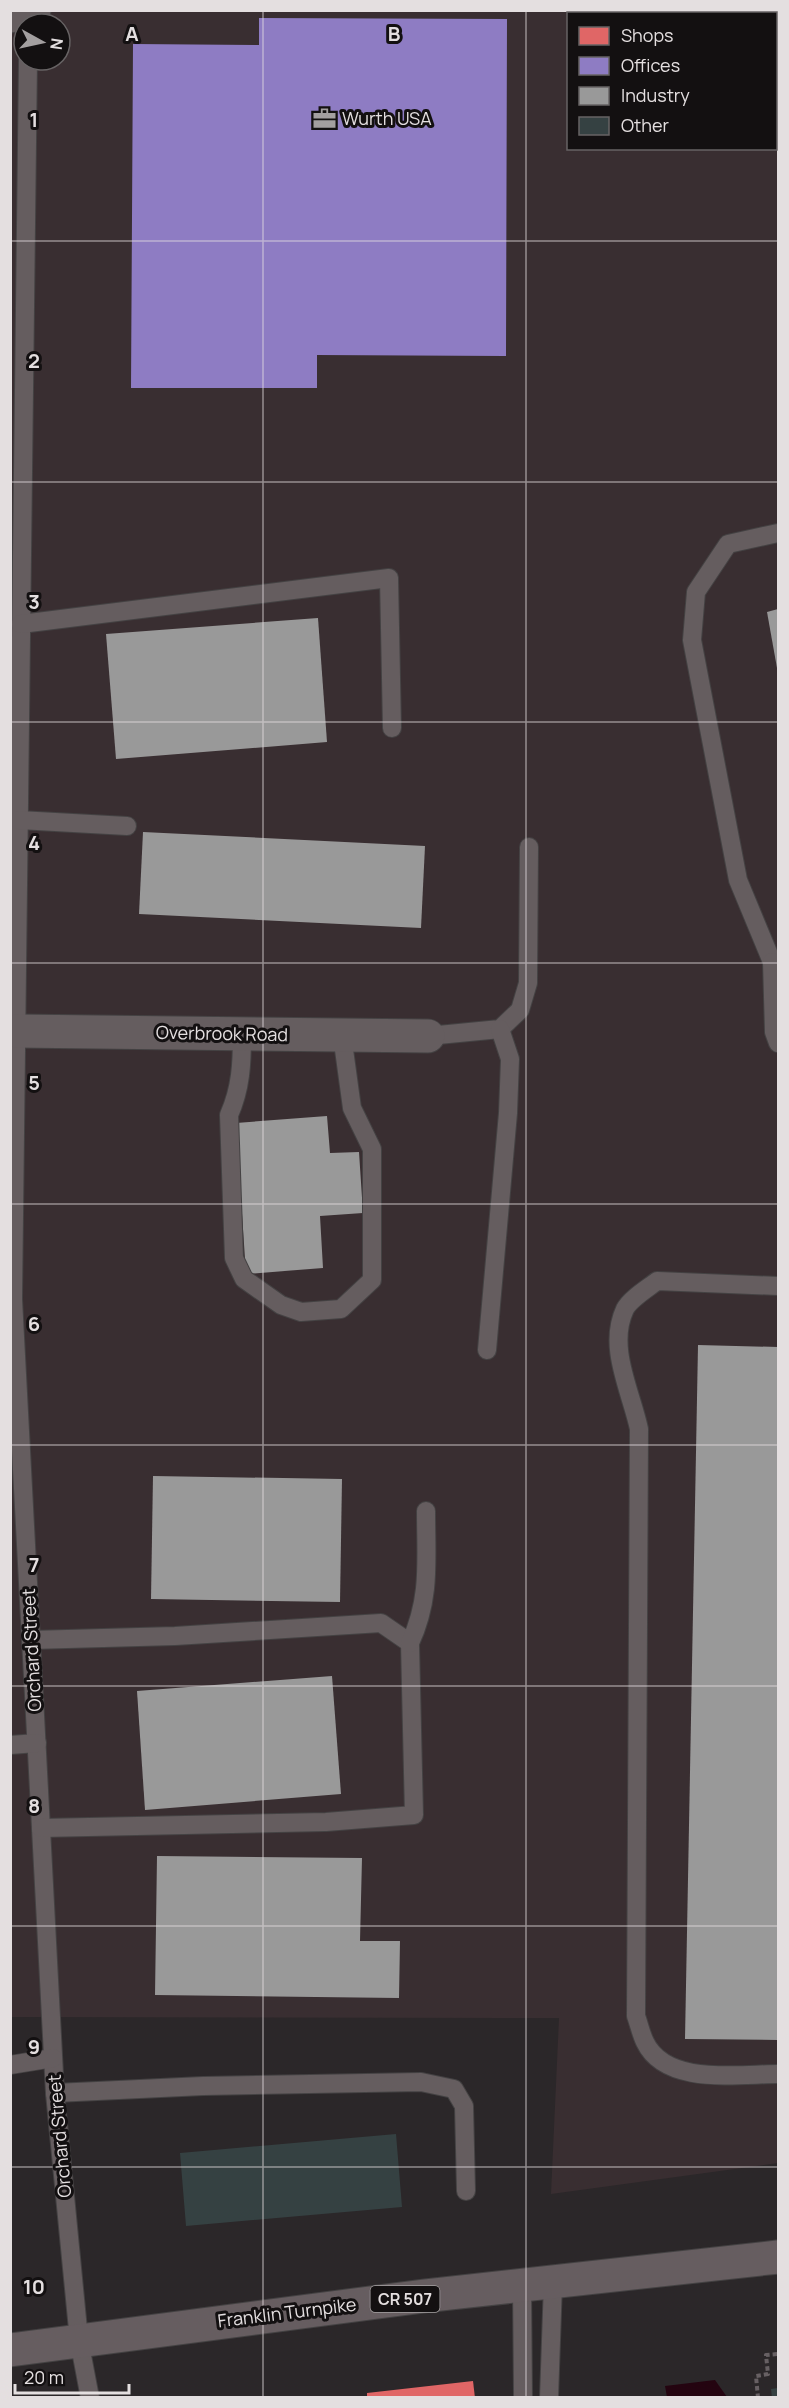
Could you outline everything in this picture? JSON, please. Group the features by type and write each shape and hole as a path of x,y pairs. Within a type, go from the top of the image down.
{"main road":[{"name":"Franklin Turnpike","path":"10,2350 424,2296 778,2257"}],"street":[{"name":"Overbrook Road","path":"17,1031 428,1036"}],"lane":[{"name":"Orchard Street","path":"28,72 17,1031 13,1077 13,1299 55,2092 79,2340 90,2397"},
{"path":"778,533 728,544 696,592 692,640 738,880 775,965 774,1032 778,1043"},
{"path":"21,624 389,578 392,728"},
{"path":"19,820 127,826"},
{"path":"428,1036 500,1029 520,1010 528,983 529,847"},
{"path":"487,1350 508,1113 510,1059 500,1029"},
{"path":"242,1034 242,1068 236,1098 229,1115 234,1258 244,1279 281,1305 301,1312 341,1309 372,1280 372,1149 352,1108 342,1035"},
{"path":"778,1286 657,1281 626,1307 617,1337 625,1379 639,1429 636,2016 646,2044 666,2066 692,2074 778,2074"},
{"path":"41,1828 326,1822 414,1815 410,1643 420,1620 427,1586 426,1511"},
{"path":"31,1640 175,1636 381,1623 410,1643"},
{"path":"10,1745 37,1743"},
{"path":"10,2065 53,2058"},
{"path":"55,2092 203,2086 421,2082 454,2089 464,2106 466,2191"},
{"path":"523,2397 538,2285"},
{"path":"538,2285 549,2397"}],"path":[{"path":"758,2397 756,2376 768,2374 766,2355 778,2354"}],"shaded area":[{"path":"11,11 778,11 778,2163 551,2194 559,2018 11,2017"},
{"path":"715,2380 727,2397 667,2397 665,2386"}],"building: Shops":[{"path":"473,2381 475,2398 367,2398 367,2393"}],"building: Offices":[{"path":"259,18 507,19 506,356 317,355 317,388 131,388 133,44 259,45"}],"building: Industry":[{"path":"778,609 778,667 777,668 767,612"},
{"path":"318,618 327,742 116,759 106,634"},
{"path":"143,832 425,846 421,928 139,914"},
{"path":"327,1116 330,1153 359,1152 363,1213 320,1216 323,1268 246,1274 236,1123"},
{"path":"698,1345 778,1347 778,2040 685,2039"},
{"path":"153,1476 342,1479 340,1602 151,1599"},
{"path":"332,1676 341,1794 145,1810 137,1691"},
{"path":"157,1856 362,1858 360,1941 400,1941 399,1998 155,1995"}],"building: Other":[{"path":"396,2134 402,2207 186,2226 180,2153"},
{"path":"778,2388 778,2398 772,2398 771,2389"}],"place":[{"name":"Wurth USA","path":"324,119"}]}
